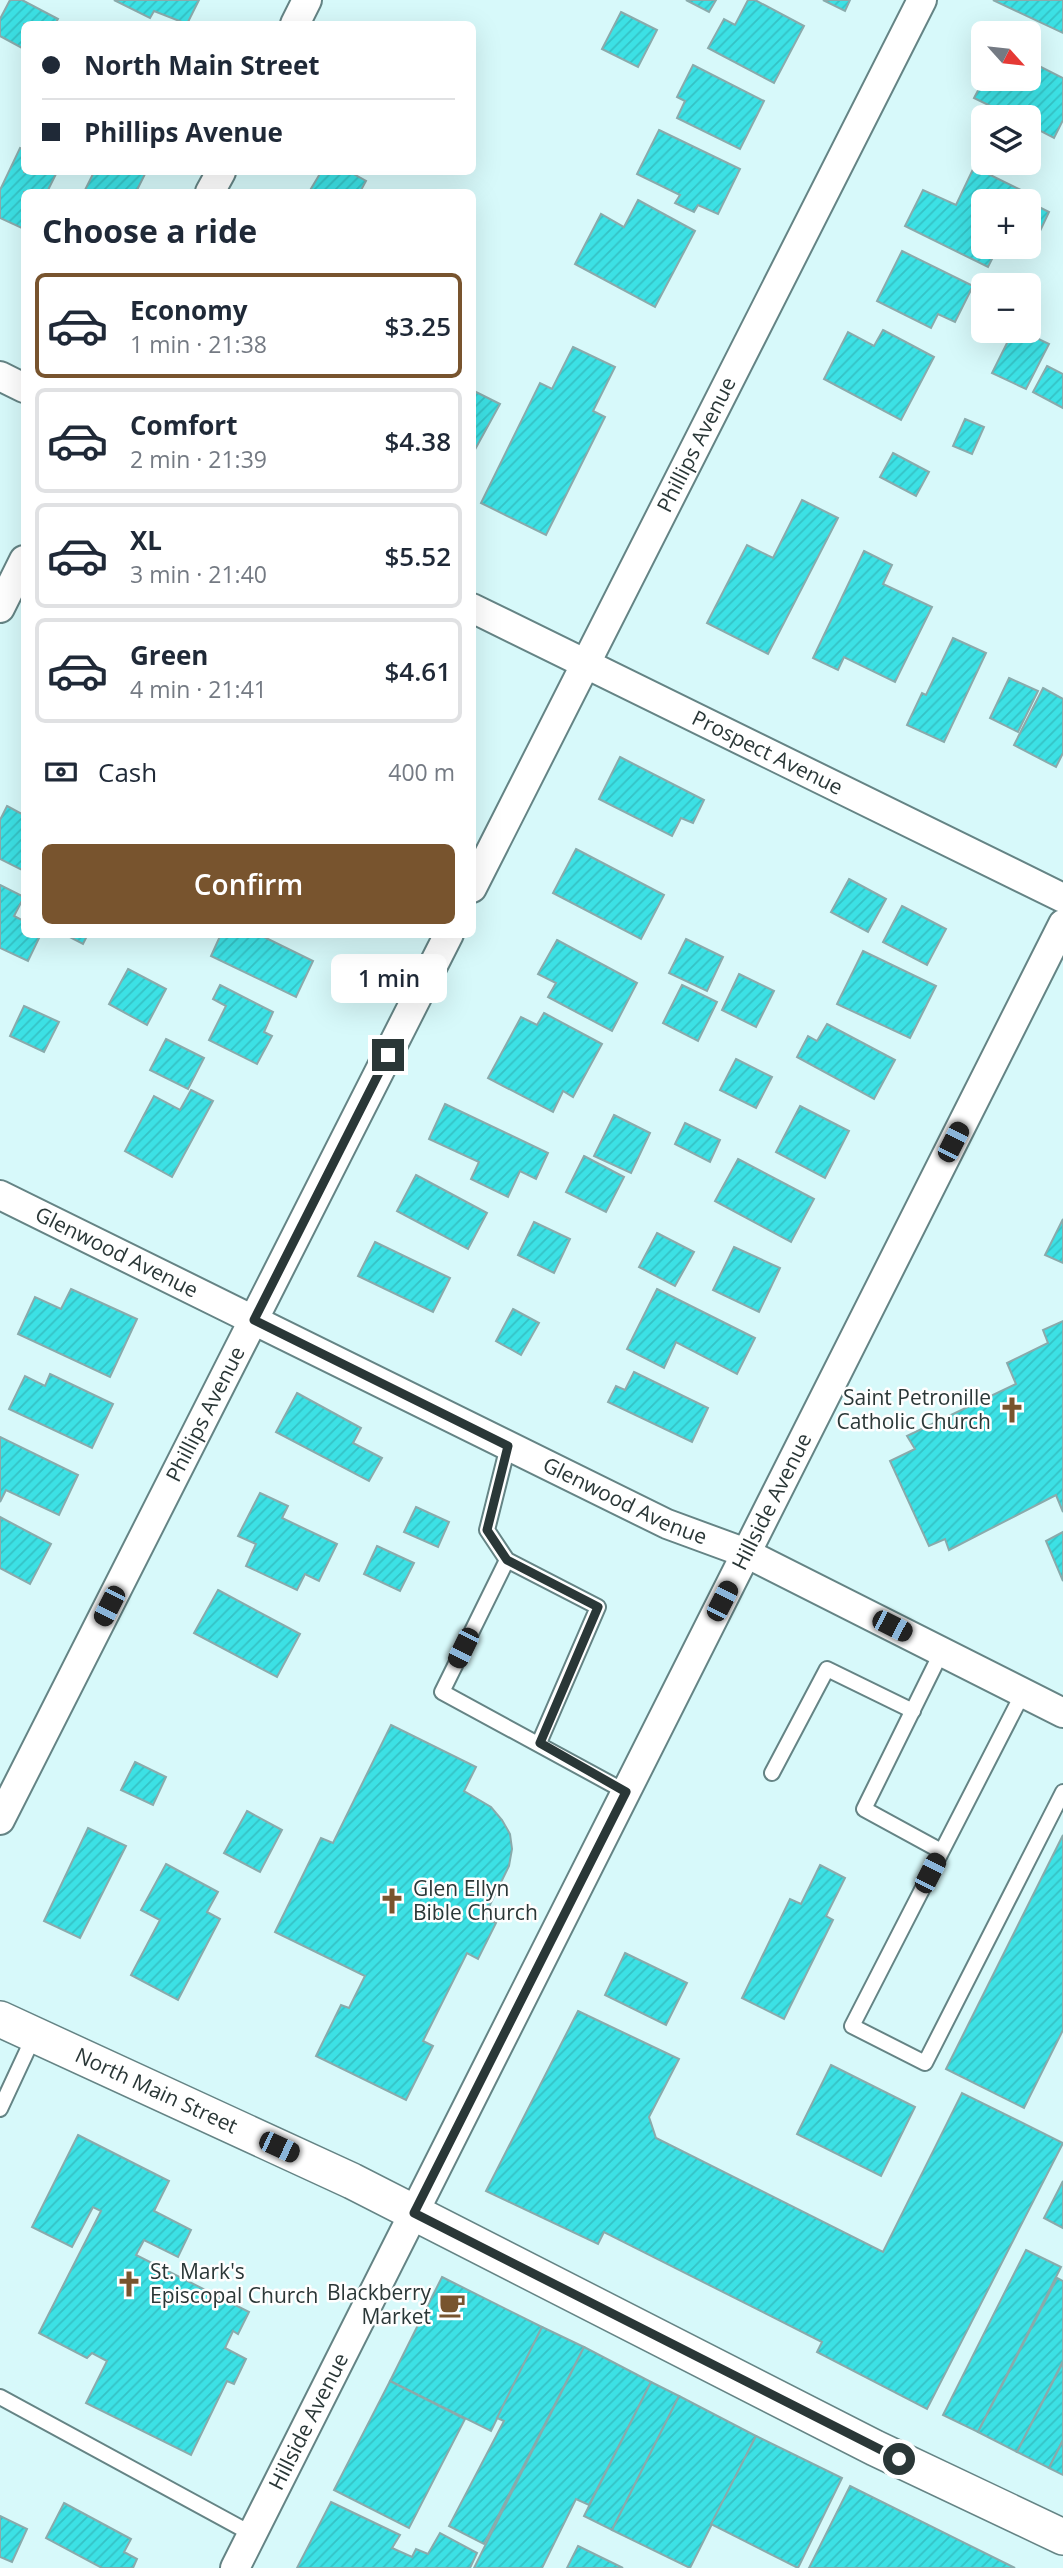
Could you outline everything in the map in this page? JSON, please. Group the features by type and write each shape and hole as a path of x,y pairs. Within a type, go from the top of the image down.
{"street":[{"path":"296,21 307,0"},
{"name":"Phillips Avenue","path":"476,880 922,0"},
{"path":"0,376 21,386"},
{"path":"0,608 21,566"},
{"name":"Prospect Avenue","path":"476,610 1063,898"},
{"name":"Hillside Avenue","path":"235,2568 1063,924"},
{"name":"Phillips Avenue","path":"0,1820 447,938"},
{"name":"Glenwood Avenue","path":"0,1195 667,1524 747,1553 1063,1713"},
{"name":"North Main Street","path":"0,2019 352,2181 875,2448 1063,2537"}],"lane":[{"path":"508,1446 487,1530 507,1560 598,1607 540,1743"},
{"path":"507,1560 442,1692 626,1792"},
{"path":"941,1851 864,1810 942,1651"},
{"path":"772,1773 827,1669 913,1711"},
{"path":"1023,1693 852,2026 925,2063 1063,1793"},
{"path":"0,2109 34,2036"},
{"path":"0,2397 252,2534"}],"building":[{"path":"10,0 22,0 58,19 21,21 21,47 0,36 0,19"},
{"path":"114,0 199,0 188,21 179,21 154,11 150,18"},
{"path":"686,0 716,0 709,12"},
{"path":"748,0 755,0 804,26 774,83 708,48 724,19 735,25"},
{"path":"823,0 850,0 845,11"},
{"path":"993,0 1063,0 1063,33"},
{"path":"621,12 657,30 638,67 602,49"},
{"path":"693,65 764,101 740,149 677,118 685,101 677,97"},
{"path":"1041,67 1063,78 1063,120 1054,138 1041,131 1041,105 988,105 974,98 978,91 1041,91"},
{"path":"659,130 740,169 718,214 698,205 694,212 675,203 680,195 637,174"},
{"path":"20,148 21,175 56,175 48,189 21,189 21,228 0,218 0,190"},
{"path":"971,173 990,175 1019,189 971,189 971,259 905,226 923,190 956,205"},
{"path":"92,175 144,175 138,189 86,189"},
{"path":"319,175 355,175 366,181 362,189 311,189"},
{"path":"638,200 695,231 655,307 575,264 601,214 624,227"},
{"path":"1041,208 1049,212 1041,229"},
{"path":"902,251 971,285 955,322 938,314 931,328 877,301"},
{"path":"972,259 992,259 988,267"},
{"path":"883,330 934,357 901,420 824,379 848,332 874,346"},
{"path":"1041,340 1049,344 1026,389 992,373 1007,343 1041,343"},
{"path":"573,347 615,367 593,411 605,417 546,535 481,503 540,383 552,389"},
{"path":"1047,366 1063,374 1063,408 1033,392"},
{"path":"476,392 500,404 476,448"},
{"path":"965,419 984,427 972,454 953,446"},
{"path":"893,453 929,472 916,496 880,477"},
{"path":"802,500 838,518 768,654 707,623 747,545 773,558"},
{"path":"864,551 892,565 883,584 932,607 895,682 844,657 838,670 813,658"},
{"path":"953,638 986,653 944,742 907,725 922,693 926,695"},
{"path":"1009,678 1038,691 1018,732 990,718"},
{"path":"1043,688 1063,699 1063,753 1056,767 1014,745"},
{"path":"620,757 704,800 693,823 681,818 672,836 599,799"},
{"path":"7,806 21,813 21,870 0,859 0,820"},
{"path":"576,849 664,895 641,939 553,893"},
{"path":"849,879 886,899 868,932 831,912"},
{"path":"0,885 21,896 21,903 14,916 21,920 21,938 39,938 28,961 0,948"},
{"path":"902,906 946,929 927,965 883,942"},
{"path":"72,938 86,938 83,944"},
{"path":"219,938 266,938 313,961 296,997 211,956"},
{"path":"686,939 723,957 707,991 669,973"},
{"path":"557,940 637,983 612,1031 548,997 556,983 538,974"},
{"path":"863,951 936,986 910,1038 837,1004"},
{"path":"128,969 166,989 147,1025 109,1004"},
{"path":"739,974 774,991 756,1027 722,1010"},
{"path":"220,985 273,1012 264,1032 272,1036 257,1064 209,1040 226,1006 213,999"},
{"path":"682,985 717,1002 698,1041 663,1023"},
{"path":"24,1006 59,1022 44,1052 10,1036"},
{"path":"544,1013 602,1044 573,1097 563,1091 553,1112 488,1078 521,1017 537,1025"},
{"path":"827,1024 895,1060 874,1099 797,1057 808,1036 817,1041"},
{"path":"166,1039 204,1058 188,1089 150,1070"},
{"path":"736,1059 772,1077 756,1108 720,1090"},
{"path":"191,1090 213,1101 172,1177 125,1151 154,1096 180,1110"},
{"path":"445,1104 548,1153 536,1179 520,1171 508,1197 471,1179 479,1162 429,1139"},
{"path":"800,1106 849,1131 825,1178 776,1152"},
{"path":"614,1115 650,1133 631,1173 594,1156"},
{"path":"685,1123 720,1140 710,1162 675,1144"},
{"path":"584,1156 624,1177 606,1212 566,1192"},
{"path":"738,1159 814,1199 791,1242 715,1201"},
{"path":"416,1175 487,1213 468,1249 397,1211"},
{"path":"1063,1219 1063,1263 1045,1255"},
{"path":"534,1222 570,1239 554,1273 518,1255"},
{"path":"657,1233 694,1252 675,1286 639,1267"},
{"path":"375,1242 450,1278 433,1312 358,1276"},
{"path":"734,1247 780,1268 759,1312 713,1290"},
{"path":"71,1289 137,1319 110,1377 18,1334 35,1297 61,1309"},
{"path":"657,1289 755,1338 737,1374 676,1342 664,1368 627,1349"},
{"path":"513,1309 539,1323 521,1355 496,1341"},
{"name":"Saint Petronille Catholic Church","path":"1063,1321 1063,1512 1056,1495 949,1550 945,1539 929,1546 890,1461 915,1449 907,1436 1016,1384 1007,1363 1048,1343 1043,1330"},
{"path":"634,1372 708,1408 692,1442 608,1402 616,1386 625,1390"},
{"path":"50,1374 113,1404 92,1448 9,1409 25,1376 45,1386"},
{"path":"297,1393 361,1428 353,1443 382,1458 369,1481 276,1432"},
{"path":"0,1437 78,1475 59,1515 6,1490 0,1502"},
{"path":"260,1493 288,1506 282,1518 337,1544 319,1581 305,1574 297,1590 246,1566 256,1544 238,1536"},
{"path":"416,1507 449,1522 438,1547 404,1532"},
{"path":"0,1517 51,1544 30,1584 0,1568"},
{"path":"1063,1532 1063,1581 1046,1541"},
{"path":"377,1546 414,1563 400,1591 364,1574"},
{"path":"218,1590 300,1634 277,1677 194,1633"},
{"name":"Glen Ellyn Bible Church","path":"391,1725 476,1767 464,1791 491,1807 502,1820 510,1834 512,1849 509,1866 484,1917 496,1923 478,1959 467,1953 423,2041 433,2046 406,2100 316,2056 341,2005 349,2008 365,1976 275,1932 321,1838 333,1843"},
{"path":"135,1762 166,1777 153,1805 121,1790"},
{"path":"247,1811 282,1830 260,1872 224,1853"},
{"path":"88,1828 126,1846 80,1938 44,1921"},
{"path":"1063,1835 1063,2030 1024,2108 946,2069"},
{"path":"166,1864 218,1892 207,1912 220,1919 178,2000 131,1975 160,1920 141,1910"},
{"path":"820,1865 845,1878 826,1916 833,1920 784,2019 742,1998 790,1899 801,1904"},
{"path":"625,1953 687,1983 666,2025 605,1995"},
{"path":"578,2011 679,2059 649,2117 656,2138 883,2252 962,2093 1063,2143 927,2409 817,2352 822,2342 604,2232 598,2244 486,2191"},
{"path":"831,2065 915,2107 881,2176 797,2134"},
{"name":"St. Mark's Episcopal Church","path":"78,2135 169,2181 154,2211 191,2230 178,2257 144,2240 136,2255 249,2312 238,2334 233,2331 225,2348 246,2359 234,2384 227,2381 191,2455 86,2403 107,2361 92,2353 87,2358 39,2333 101,2211 93,2207 72,2247 32,2227"},
{"path":"1063,2181 1063,2228 1044,2218"},
{"path":"1026,2250 1061,2267 978,2432 943,2415"},
{"path":"442,2277 542,2327 491,2431 390,2381"},
{"path":"1057,2278 1063,2281 1063,2361 1017,2452 978,2432"},
{"path":"542,2327 584,2347 484,2544 449,2526 504,2421 497,2418"},
{"path":"584,2347 651,2382 589,2505 576,2499 542,2568 474,2568"},
{"path":"1063,2362 1063,2440 1049,2468 1017,2452"},
{"path":"390,2381 465,2419 409,2528 334,2490"},
{"path":"651,2382 679,2396 612,2530 584,2516"},
{"path":"679,2396 756,2436 690,2568 612,2530"},
{"path":"756,2436 842,2478 798,2568 711,2524"},
{"path":"1063,2440 1063,2475 1049,2468"},
{"path":"850,2486 1015,2568 809,2568"},
{"path":"331,2502 400,2535 392,2548 412,2557 416,2549 428,2554 440,2533 477,2553 470,2568 297,2568"},
{"path":"64,2503 131,2539 124,2552 137,2559 133,2568 102,2568 46,2538"},
{"path":"0,2516 27,2529 12,2562 0,2557"},
{"path":"578,2546 623,2568 567,2568"}],"place":[{"name":"Saint Petronille Catholic Church","path":"1012,1410"},
{"name":"Glen Ellyn Bible Church","path":"392,1901"},
{"name":"St. Mark's Episcopal Church","path":"129,2284"},
{"name":"Blackberry Market","path":"452,2305"}],"route":[{"path":"388,1055 254,1320 508,1446 487,1530 507,1560 598,1607 540,1743 626,1792 414,2213 899,2459"}]}
